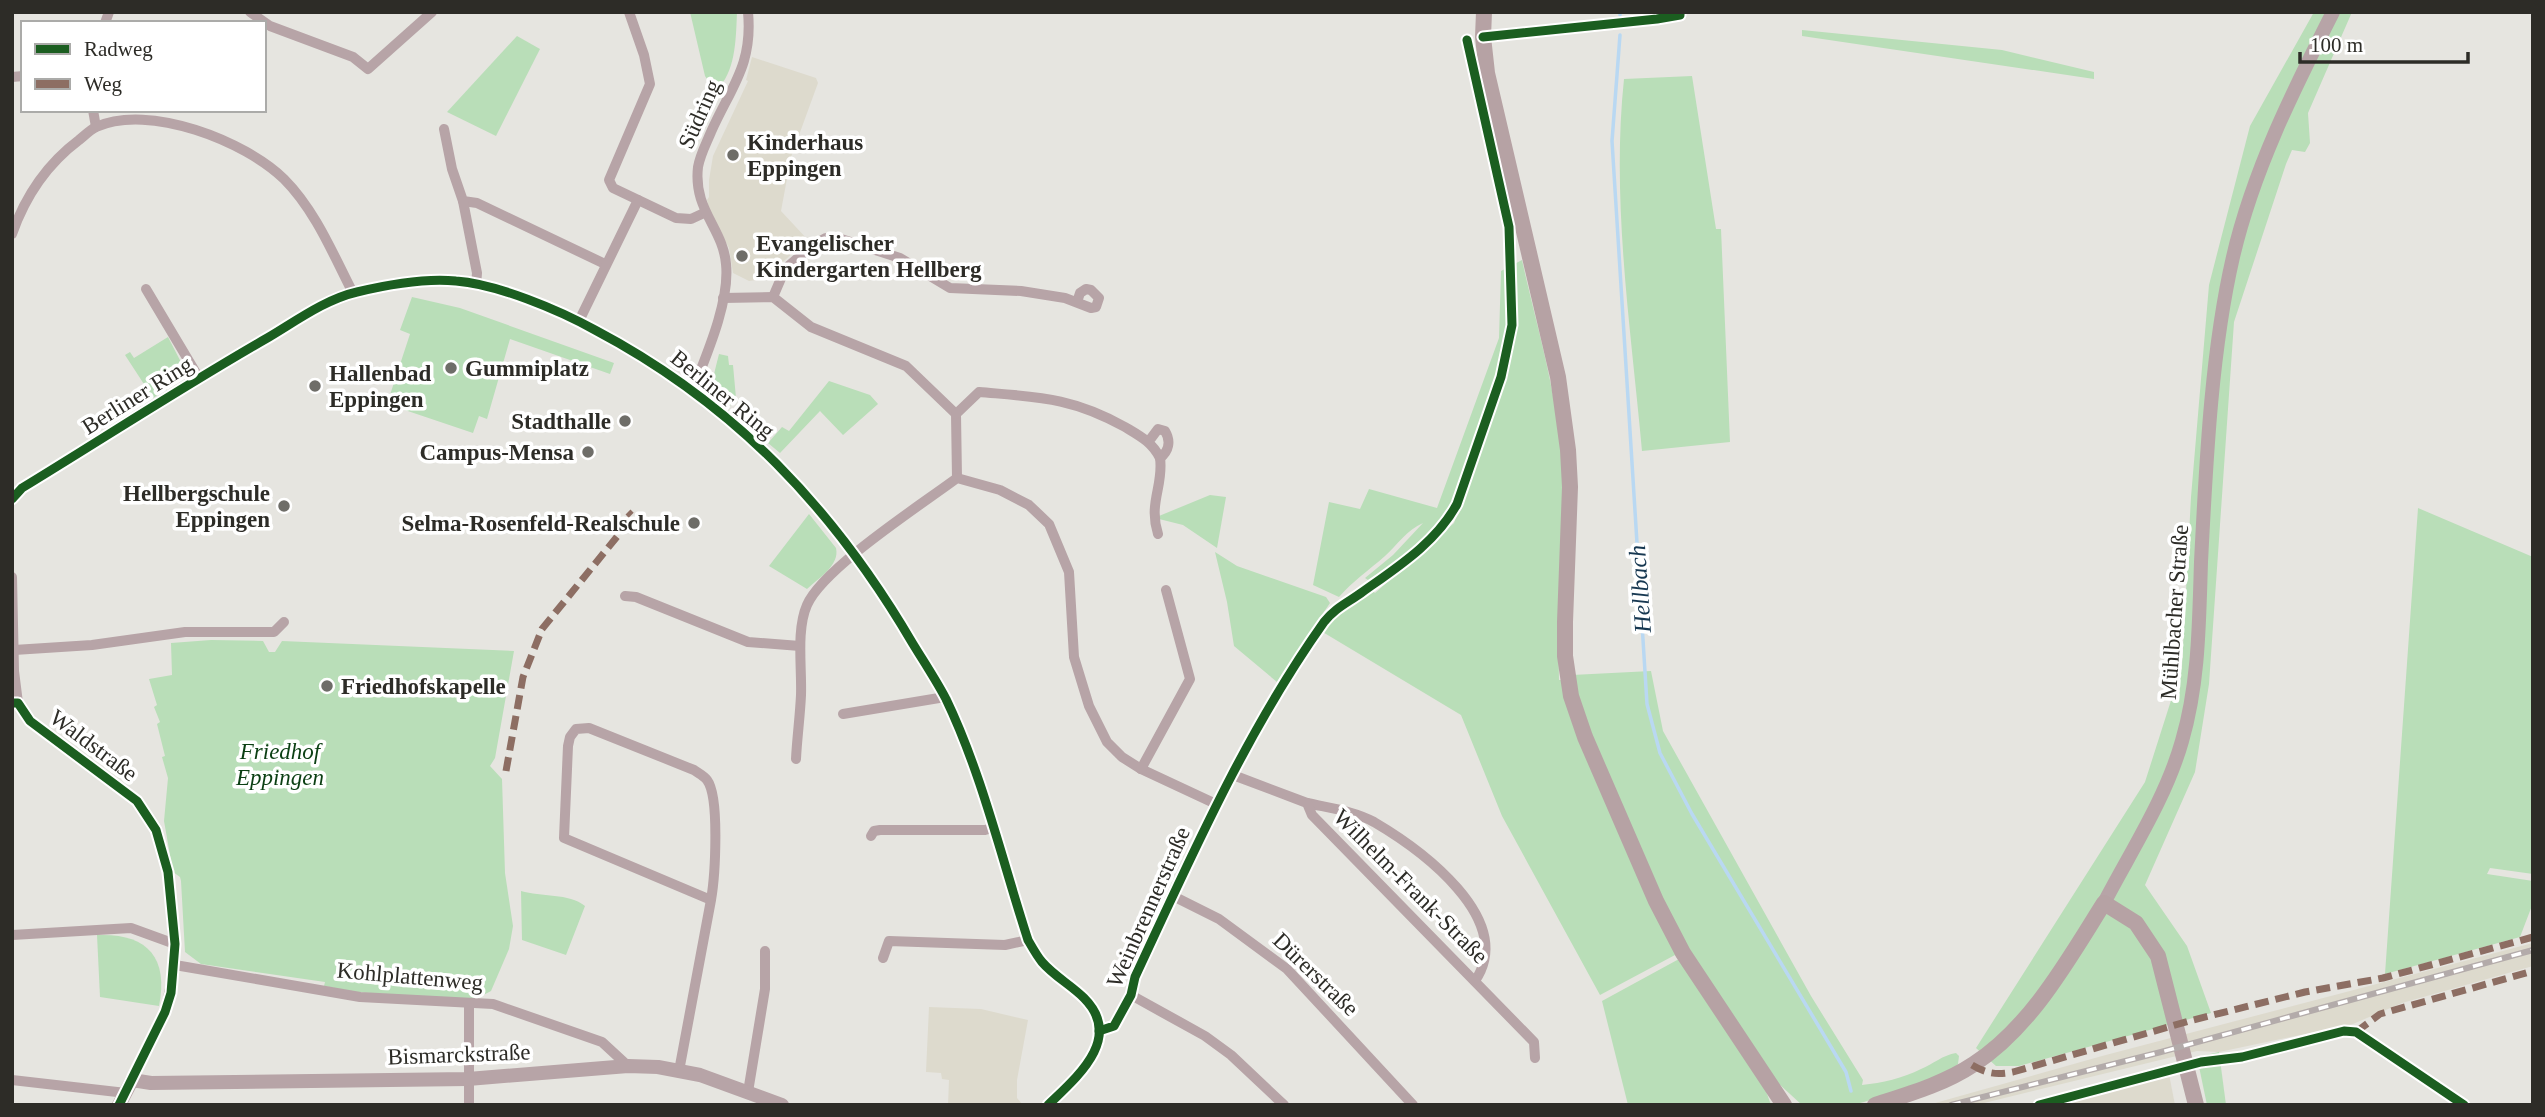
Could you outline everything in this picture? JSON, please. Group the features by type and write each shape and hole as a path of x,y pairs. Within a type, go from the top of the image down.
{"main road":[{"path":"1484,12 1483,37 1487,73 1564,414 1570,487 1565,656 1571,696 1585,737 1650,888 1683,953 1784,1105"},
{"path":"2104,903 2136,923 2158,956 2196,1105"},
{"name":"Mühlbacher Straße","path":"1875,1105 1947,1079 1992,1052 2015,1029 2041,996 2104,903"}],"street":[{"path":"266,23 353,57 368,69 432,12"},
{"path":"629,12 650,84 608,180 613,188 676,218 691,219 704,213"},
{"name":"Südring","path":"692,392 723,298 726,264 716,234 704,213 698,187 698,168 713,127 741,74 749,48 748,12"},
{"name":"Mühlbacher Straße","path":"2104,903 2170,775 2192,699 2199,641 2210,431 2223,308 2232,258 2247,202 2278,127 2333,12"},
{"path":"93,112 96,127"},
{"path":"12,234 20,211 43,175 65,150 96,127 125,121 158,121 229,141 258,158 282,177 304,201 353,293"},
{"path":"444,129 452,169 463,201 477,273 476,285"},
{"path":"579,321 638,200"},
{"path":"463,201 477,203 605,264"},
{"path":"773,297 785,269 813,245 826,238 838,238 900,258 950,288 1021,291 1077,302"},
{"name":"Berliner Ring","path":"12,498 22,488 199,378 310,313 353,293 404,284 455,280 525,299 579,321 662,368 727,418 785,471 828,517 892,608 945,697 974,764 1028,940 1042,962 1092,1008 1099,1031"},
{"path":"146,289 199,378"},
{"path":"723,298 773,297 811,327 906,366 956,414 957,478"},
{"path":"956,414 979,392 1050,398 1084,408 1149,441 1160,458 1161,465 1154,514 1158,534"},
{"path":"1149,441 1158,429 1165,431 1169,441 1165,454 1160,458"},
{"path":"796,759 801,696 800,646 805,608 810,598 825,580 855,554 957,478"},
{"path":"957,478 1000,490 1029,505 1049,524 1069,572 1074,657 1089,706 1107,742 1122,757 1141,769 1216,804"},
{"path":"12,577 15,703"},
{"path":"1141,769 1190,679 1166,590"},
{"path":"625,596 636,597 748,642 800,646"},
{"path":"13,650 92,645 185,632 274,632 284,621"},
{"path":"843,714 945,697"},
{"name":"Waldstraße","path":"15,703 30,720 137,801 156,830 168,872 175,965 165,1012 126,1092"},
{"path":"679,1070 697,965 711,900 715,874 712,791 706,779 694,770 589,728 576,729 568,746 564,838 711,900"},
{"name":"Weinbrennerstraße","path":"1054,1104 1089,1062 1096,1048 1099,1031 1114,1026 1131,995 1135,977 1216,804 1233,775"},
{"name":"Wilhelm-Frank-Straße","path":"1233,775 1307,803 1312,815 1534,1042 1535,1058"},
{"path":"1307,803 1372,821 1446,874 1472,905 1483,935 1483,969 1475,981"},
{"path":"871,835 880,830 985,831 992,828"},
{"name":"Dürerstraße","path":"1173,896 1219,919 1287,969 1413,1105"},
{"path":"12,934 131,928 175,944"},
{"path":"883,958 889,941 1005,945 1028,940"},
{"path":"748,1092 765,989 765,951"},
{"name":"Kohlplattenweg","path":"175,965 360,997 493,1004 601,1042 628,1066"},
{"path":"1131,995 1205,1036 1231,1055 1284,1105"},
{"path":"469,1004 469,1105"},
{"name":"Bismarckstraße","path":"126,1092 151,1083 468,1079 628,1066 679,1070 700,1075 782,1105"},
{"path":"2039,1105 2172,1069"},
{"path":"12,1080 126,1092"}],"shaded area":[{"path":"752,57 816,78 818,83 791,157 781,211 808,240 763,279 749,281 733,273 729,248 710,213 707,200 713,156 748,81 746,80"},
{"path":"2533,943 2533,966 2402,1003 2353,1024 2219,1052 2197,1051 1976,1105 1928,1105 2102,1056"},
{"path":"929,1007 981,1009 1028,1020 1017,1080 1017,1098 1023,1105 948,1105 949,1080 942,1079 941,1073 926,1072"},
{"path":"2169,1074 2175,1105 2058,1105"}],"green space":[{"path":"690,12 737,12 732,61 720,86 711,85 705,76"},
{"path":"2314,12 2352,12 2308,113 2310,143 2305,152 2292,150 2286,164 2234,322 2209,684 2195,772 2145,885 2187,946 2211,1013 2019,1066 1996,1066 1976,1048 2145,782 2182,666 2191,497 2209,285 2250,126"},
{"path":"1802,30 2002,50 2094,72 2094,79 1802,36"},
{"path":"517,36 540,49 496,136 447,112"},
{"path":"1692,76 1716,229 1721,229 1730,442 1642,451 1621,218 1624,79"},
{"path":"1522,260 1552,387 1560,439 1563,519 1559,680 1573,680 1572,675 1651,671 1663,731 1811,996 1863,1080 1862,1085 1907,1075 1956,1053 1959,1056 1958,1064 1954,1069 1924,1082 1852,1105 1802,1105 1779,1084 1675,955 1600,995 1502,816 1461,715 1321,631 1340,609 1372,590 1375,593 1454,523 1501,382 1497,380 1446,517 1401,560 1371,582 1365,578 1393,555 1423,523 1407,534 1339,597 1313,585 1329,502 1360,509 1369,489 1437,508 1499,338 1501,271"},
{"name":"Gummiplatz","path":"412,297 460,308 614,363 610,374 510,339 487,419 479,416 473,433 387,404 410,334 400,330"},
{"path":"168,337 184,368 177,383 153,398 125,355 130,352 134,358"},
{"path":"719,354 728,356 729,365 733,365 736,398 729,407 717,395 713,383"},
{"path":"829,381 870,395 878,404 843,435 820,411 780,453 768,443 782,427 789,431"},
{"path":"742,403 774,432 766,440 735,412"},
{"path":"1210,495 1226,497 1217,548 1183,525 1159,519 1159,516"},
{"path":"2418,508 2533,557 2533,874 2490,868 2487,874 2533,881 2533,903 2520,937 2385,974"},
{"path":"809,514 836,548 836,554 828,571 807,589 769,566"},
{"path":"1215,552 1237,566 1326,597 1330,603 1277,682 1234,646"},
{"name":"Friedhof Eppingen","path":"211,640 263,641 269,652 275,652 282,641 514,651 495,758 490,766 502,779 505,873 513,926 509,949 491,991 474,1000 356,992 324,986 325,982 201,964 185,952 181,881 173,872 164,821 168,778 157,724 160,722 154,707 157,705 149,679 172,675 171,643"},
{"path":"521,891 563,897 585,906 566,955 522,940"},
{"path":"97,935 129,938 150,951 157,961 160,974 159,1006 100,997"},
{"path":"1679,959 1766,1091 1771,1105 1628,1105 1602,1001"},
{"path":"2219,1052 2226,1105 2207,1105 2197,1057"}],"waterway":[{"name":"Hellbach","path":"1620,35 1612,141 1647,704 1660,753 1692,814 1846,1072 1851,1091"}],"railway":[{"path":"1951,1105 2161,1052 2533,950"}],"marked path":[{"path":"506,771 523,677 542,629 633,517 628,512"},
{"path":"1972,1065 1992,1073 2013,1072 2189,1021 2305,992 2383,978 2533,937"},
{"path":"2356,1032 2380,1014 2533,971"}],"cycle path":[{"path":"1483,37 1657,19 1680,15 1680,12"},
{"path":"1099,1031 1114,1026 1131,995 1135,977 1178,886 1245,750 1324,622 1337,609 1427,543 1457,504 1501,377 1512,325 1509,227 1467,40"},
{"path":"12,499 22,488 312,311 345,295 368,289 432,280 490,287 564,314 646,359 693,391 736,426 777,464 815,505 850,548 882,595 946,699 981,787 1028,940 1047,967 1084,998 1095,1013 1099,1028 1098,1042 1092,1056 1048,1105"},
{"path":"12,703 18,703 30,721 137,801 156,830 168,872 175,944 171,993 165,1012 119,1105"},
{"path":"2039,1105 2201,1062 2242,1057 2344,1031 2356,1032 2464,1105"}],"place":[{"name":"Kinderhaus Eppingen","path":"733,155"},
{"name":"Evangelischer Kindergarten Hellberg","path":"742,256"},
{"name":"Gummiplatz","path":"451,368"},
{"name":"Hallenbad Eppingen","path":"315,386"},
{"name":"Stadthalle","path":"625,421"},
{"name":"Campus-Mensa","path":"588,452"},
{"name":"Hellbergschule Eppingen","path":"284,506"},
{"name":"Selma-Rosenfeld-Realschule","path":"694,523"},
{"name":"Friedhofskapelle","path":"327,686"}]}
